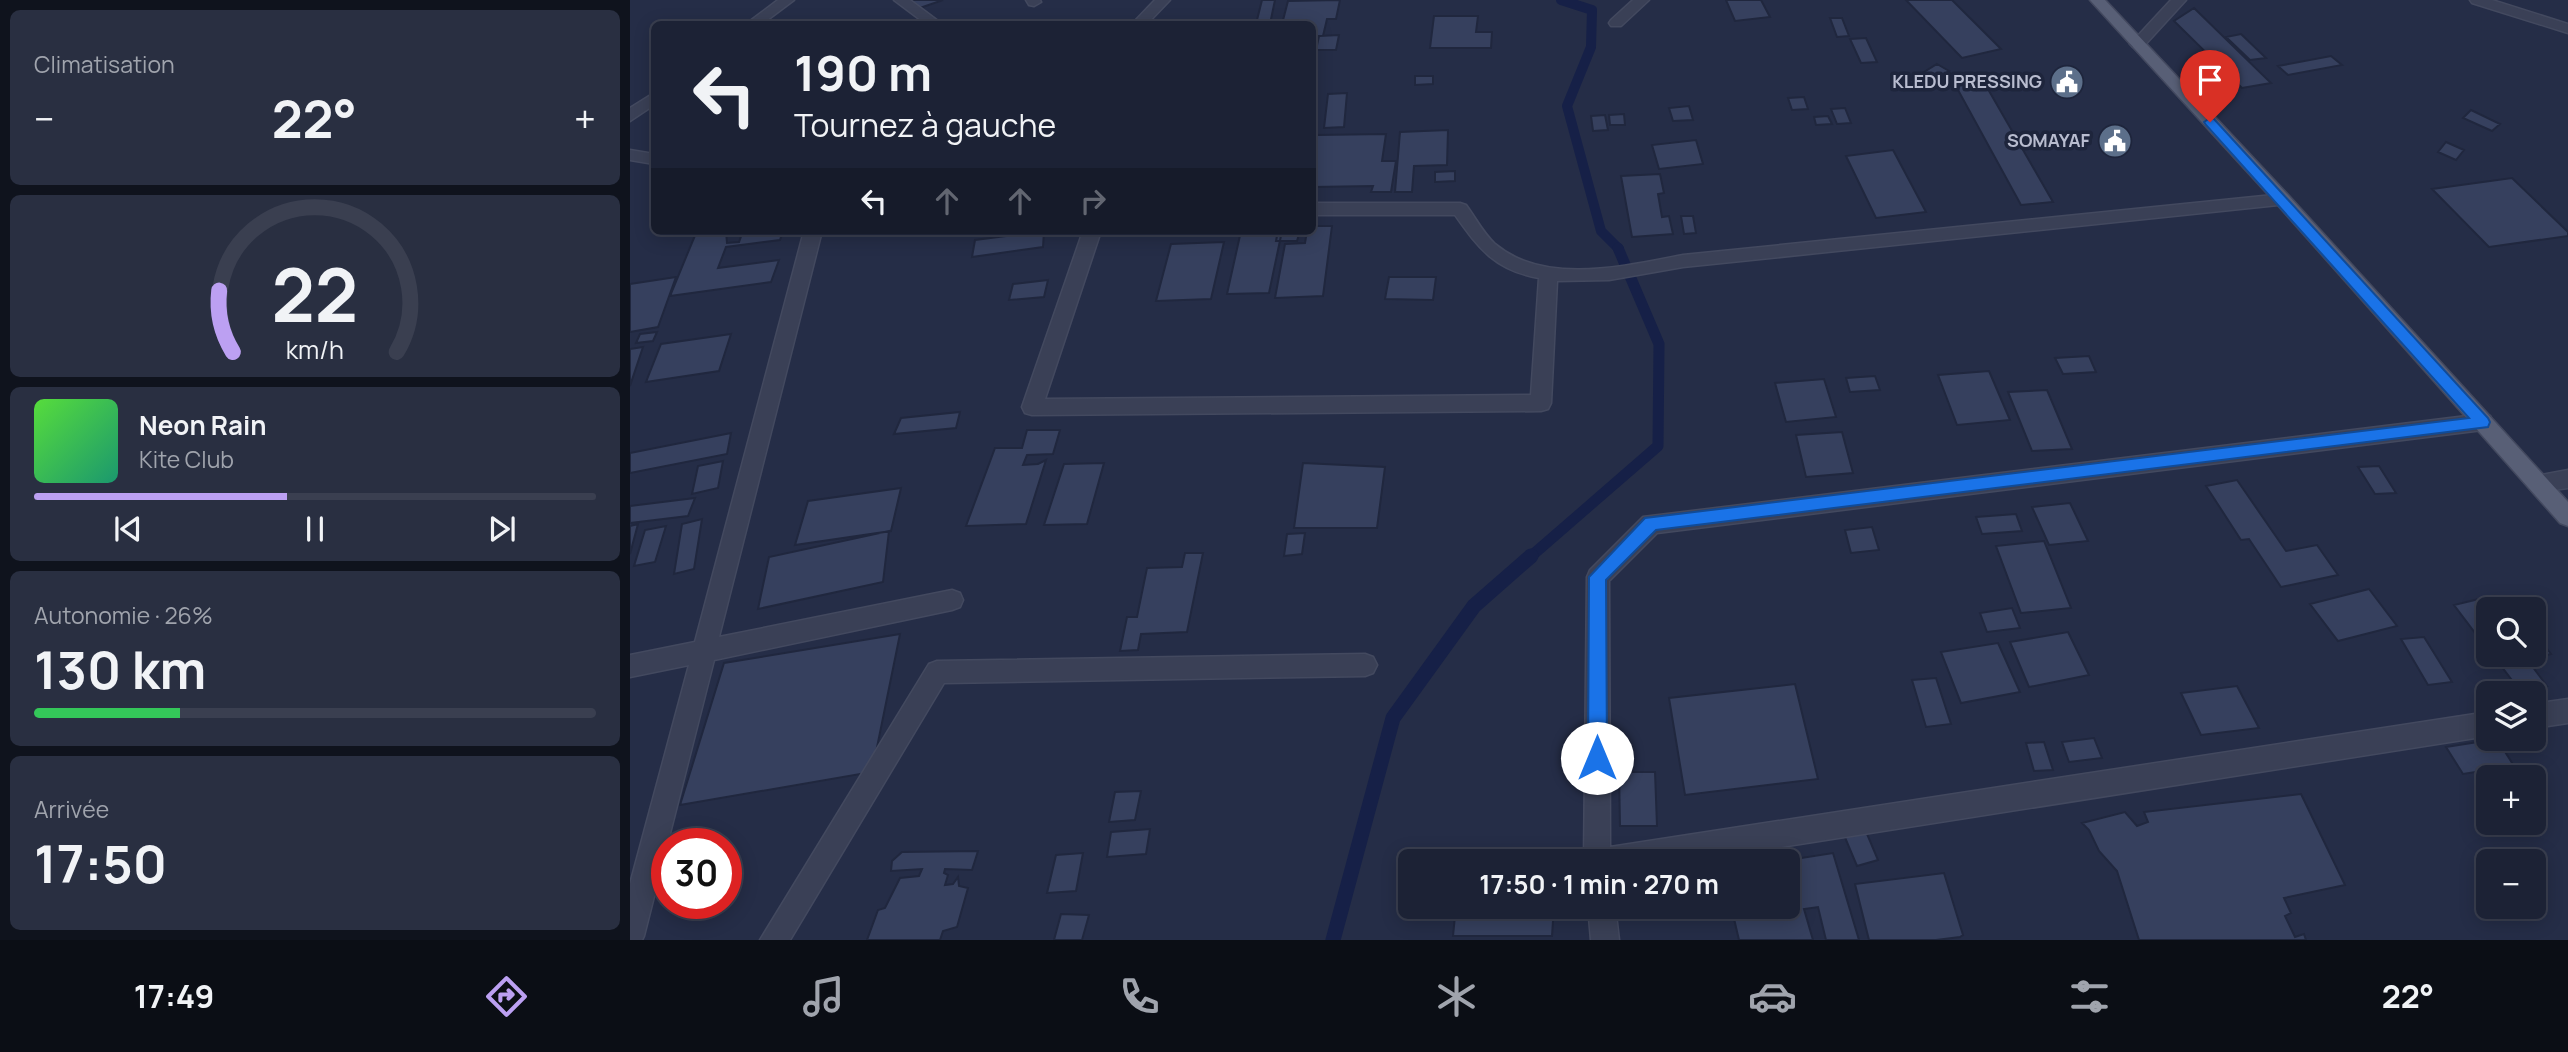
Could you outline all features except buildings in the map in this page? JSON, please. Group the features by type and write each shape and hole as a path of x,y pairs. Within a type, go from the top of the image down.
{"main road":[{"path":"2097,0 2283,201 2568,517"}],"street":[{"path":"757,21 786,0"},
{"path":"901,0 931,21"},
{"path":"1142,21 1163,0"},
{"path":"1616,23 1642,0"},
{"path":"2138,44 2179,0"},
{"path":"2477,0 2499,3 2568,29"},
{"path":"630,116 651,100"},
{"path":"630,155 651,158"},
{"path":"1316,209 1460,209 1490,248 1518,266 1548,275 1609,273 1683,261 2283,201"},
{"path":"630,936 812,235"},
{"path":"1091,235 1032,407 1541,403 1548,275"},
{"path":"1597,849 1598,577 1651,523 2483,422"},
{"path":"2538,483 2568,479"},
{"path":"630,666 952,600"},
{"path":"774,940 937,673 1365,665"},
{"path":"2546,714 2568,711"},
{"path":"1685,849 2476,725"},
{"path":"1603,919 1605,940"}],"waterway":[{"path":"1561,0 1592,10 1591,47 1567,106 1601,231 1618,248"},
{"path":"1529,558 1658,446 1659,344 1618,248"},
{"path":"1333,940 1393,718 1474,606 1531,556"}],"place":[{"name":"KLEDU PRESSING","path":"2067,82"},
{"name":"SOMAYAF","path":"2115,141"}],"route":[{"path":"1597,758 1598,577 1651,523 2483,422 2210,122"}]}
